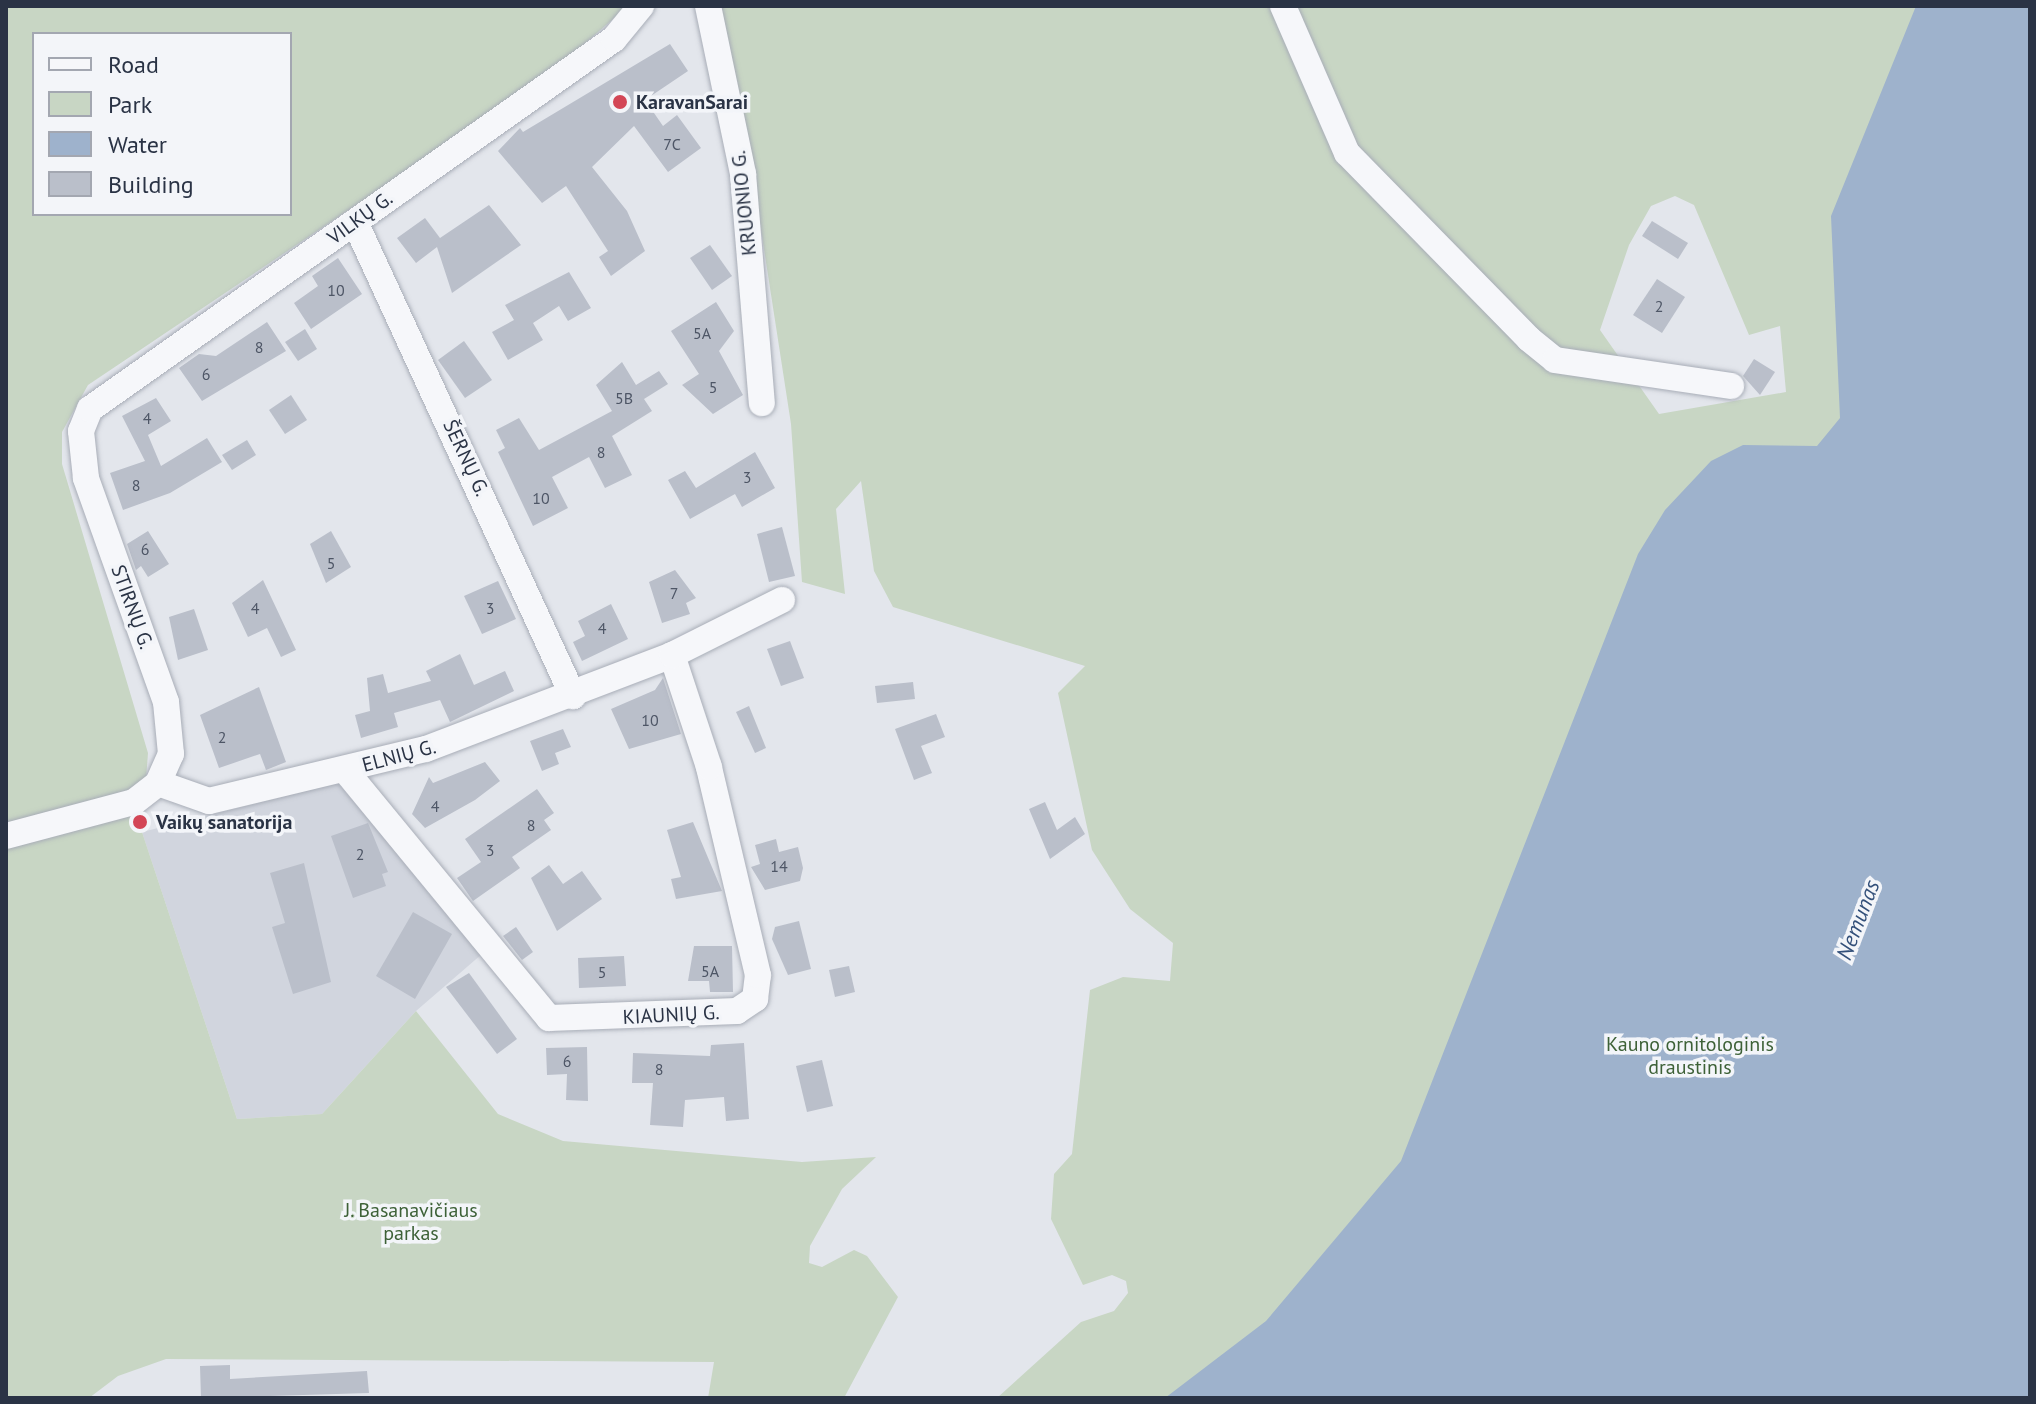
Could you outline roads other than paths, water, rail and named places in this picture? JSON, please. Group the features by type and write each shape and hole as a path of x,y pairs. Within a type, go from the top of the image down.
{"street":[{"name":"VILKŲ G.","path":"81,431 103,395 614,39 641,6"},
{"name":"KRUONIO G.","path":"708,6 743,174 762,403"},
{"path":"1283,6 1347,153 1529,339 1555,360 1731,386"},
{"name":"ŠERNŲ G.","path":"355,222 573,696"},
{"name":"STIRNŲ G.","path":"81,431 86,478 172,729 158,783"},
{"name":"ELNIŲ G.","path":"158,783 209,801 345,770 573,696 672,655 782,600"},
{"name":"KIAUNIŲ G.","path":"345,770 549,1018 737,1011 755,999 758,975 709,767 672,655"},
{"path":"6,836 134,802 158,783"}],"water":[{"name":"Kauno ornitologinis draustinis","path":"1916,6 2030,6 2030,1398 1165,1398 1266,1321 1401,1161 1638,554 1665,510 1711,461 1743,445 1817,446 1840,418 1831,216"}],"place":[{"name":"KaravanSarai","path":"620,102"},
{"name":"Vaikų sanatorija","path":"140,822"}],"water label":[{"name":"Nemunas","path":"1858,920"}],"park label":[{"name":"J. Basanavičiaus parkas","path":"411,1222"}]}
